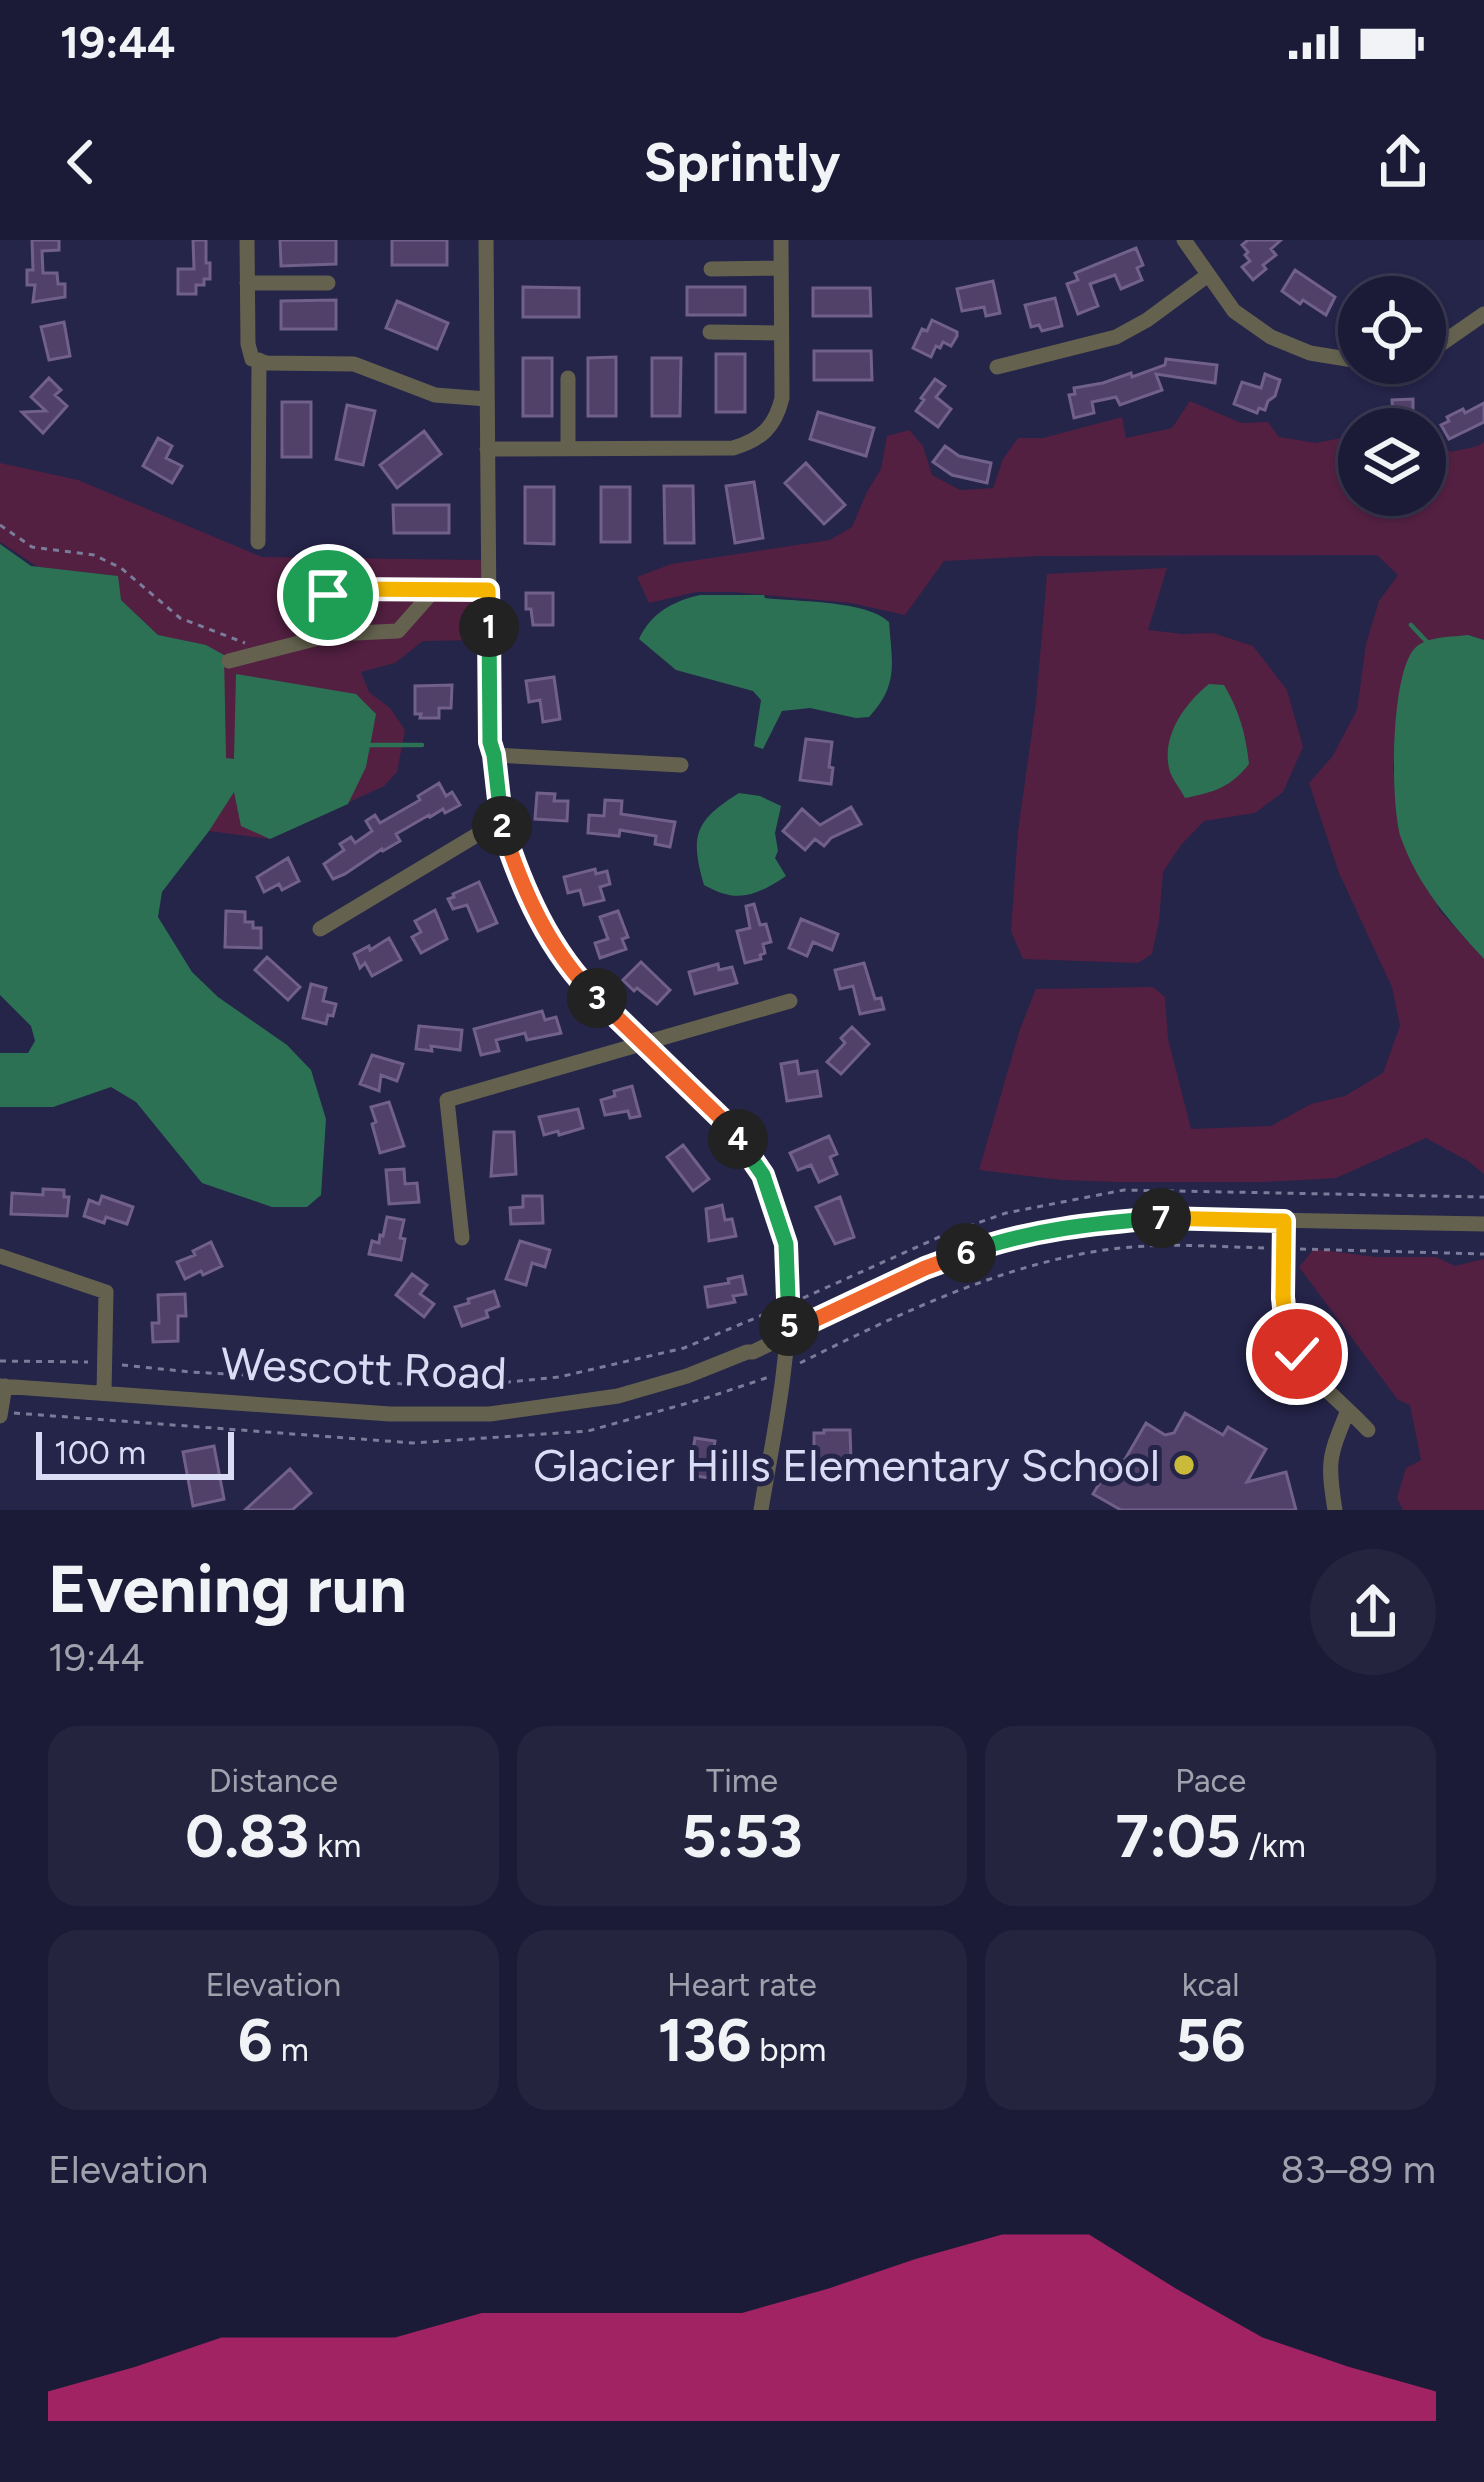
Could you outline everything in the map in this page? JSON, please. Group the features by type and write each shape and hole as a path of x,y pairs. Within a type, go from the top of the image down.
{"street":[{"path":"247,240 248,344 255,360 258,542"},
{"path":"486,240 490,742 500,821 519,879 550,939 586,988 728,1125 763,1175 786,1244 789,1332 761,1510"},
{"path":"488,448 733,448 767,432 782,398 781,240"},
{"path":"1184,240 1234,311 1271,337 1310,353 1338,358"},
{"path":"711,269 781,268"},
{"path":"997,367 1116,337 1208,275"},
{"path":"247,283 328,283"},
{"path":"1446,340 1484,314"},
{"path":"710,332 781,333"},
{"path":"255,360 354,364 435,395 487,399"},
{"path":"568,378 568,448"},
{"path":"334,634 324,622 322,606 328,595 346,589 488,590"},
{"path":"229,661 334,634 398,631 435,589"},
{"path":"494,755 681,765"},
{"path":"320,928 500,821"},
{"path":"462,1238 447,1100 790,1001"},
{"name":"Wescott Road","path":"3,1386 390,1414 490,1414 618,1396 687,1376 753,1352 925,1268 984,1246 1076,1225 1160,1218 1484,1224"},
{"path":"1284,1221 1286,1328 1305,1366 1368,1430"},
{"path":"0,1256 106,1292 104,1393"},
{"path":"0,1416 3,1386"},
{"path":"1335,1510 1328,1467 1348,1410"}],"path":[{"path":"0,525 32,547 94,555 121,568 180,618 243,640 252,655"},
{"path":"0,1361 104,1363 460,1387 559,1377 684,1348 946,1234 1006,1213 1124,1190 1484,1197"}],"shaded area":[{"path":"1190,401 1241,423 1268,422 1279,437 1316,443 1338,439 1338,516 1446,516 1446,449 1451,452 1484,442 1484,640 1468,635 1408,661 1399,698 1393,770 1439,910 1484,959 1484,1174 1426,1138 1336,1178 1119,1182 979,1170 1036,989 1153,987 1165,997 1168,1039 1191,1129 1271,1126 1311,1104 1345,1096 1383,1073 1400,1026 1392,987 1339,873 1309,783 1332,757 1357,710 1366,644 1379,601 1398,575 1377,555 1038,556 944,561 905,615 851,603 734,592 696,592 649,603 637,577 671,564 830,540 852,527 881,469 887,436 909,430 923,446 932,475 960,490 993,488 1003,459 1018,438 1043,438 1122,417 1126,438 1172,428"},
{"path":"0,463 78,480 262,557 481,560 489,640 423,641 395,663 361,672 369,692 390,708 405,730 397,772 384,786 270,839 209,831 226,758 158,635 121,600 117,576 38,567 0,542"},
{"path":"0,544 31,566 118,576 121,600 158,635 206,645 224,655 226,758 234,759 236,674 356,694 376,714 366,767 348,804 270,839 241,826 234,792 162,892 158,917 192,972 218,997 287,1045 311,1070 326,1119 321,1195 307,1207 272,1207 202,1183 136,1102 111,1087 53,1107 0,1107 0,1053 28,1053 35,1041 31,1026 0,995"},
{"path":"1167,568 1148,630 1213,633 1253,646 1287,690 1303,747 1283,792 1255,813 1204,821 1181,845 1163,872 1152,954 1138,963 1023,959 1011,931 1047,574"},
{"path":"700,595 764,595 848,606 878,615 889,622 891,650 889,684 879,705 869,717 856,718 810,708 782,711 763,749 754,746 761,700 753,691 676,670 639,639 664,610"},
{"path":"1468,635 1484,640 1484,959 1416,872 1401,838 1395,798 1394,740 1407,662 1426,641"},
{"path":"1209,684 1224,685 1229,694 1249,764 1221,788 1185,798 1170,772 1168,747 1183,712"},
{"path":"739,793 781,806 775,858 786,876 756,893 737,896 704,885 697,842 704,821"},
{"path":"1314,1249 1376,1257 1436,1257 1455,1266 1484,1259 1484,1510 1403,1510 1397,1498 1406,1468 1421,1460 1410,1405 1398,1400 1299,1267"}],"building":[{"path":"32,240 59,240 59,250 42,251 43,273 57,273 58,284 65,284 65,297 33,302 35,285 27,285 27,270 33,270"},
{"path":"193,240 206,240 210,279 196,285 196,294 178,294 178,269 194,269"},
{"path":"280,240 336,240 336,264 281,266"},
{"path":"392,240 447,240 447,265 392,265"},
{"path":"1248,240 1281,240 1271,249 1276,255 1253,280 1242,267 1250,261 1242,245"},
{"path":"1136,248 1143,265 1137,268 1142,280 1121,289 1115,275 1090,284 1098,306 1078,314 1067,284 1078,280 1075,273"},
{"path":"1295,270 1335,297 1326,315 1282,291"},
{"path":"993,281 1000,313 986,316 984,307 962,311 957,289"},
{"path":"523,287 579,288 579,317 523,317"},
{"path":"687,287 745,287 745,315 687,315"},
{"path":"813,288 870,288 871,316 813,316"},
{"path":"1055,298 1062,326 1042,331 1039,325 1031,327 1025,305"},
{"path":"336,300 336,329 281,329 281,301"},
{"path":"397,301 448,323 437,349 386,328"},
{"path":"932,320 957,336 951,346 943,342 940,348 936,346 931,357 913,348"},
{"path":"64,322 70,356 49,360 41,327"},
{"path":"814,351 871,351 872,380 814,380"},
{"path":"716,354 745,354 745,412 716,412"},
{"path":"616,357 616,416 588,416 588,358"},
{"path":"523,358 552,358 552,416 523,416"},
{"path":"652,358 681,358 680,416 652,416"},
{"path":"1166,359 1217,365 1215,383 1156,374 1162,390 1120,405 1116,397 1092,402 1094,413 1074,418 1069,395 1075,394 1074,388 1131,373 1132,377 1165,365"},
{"path":"1265,374 1280,380 1265,410 1259,408 1257,413 1234,404 1242,382 1261,388"},
{"path":"49,378 61,390 55,395 67,406 43,433 22,412 46,411 31,397"},
{"path":"935,379 945,386 936,397 951,409 938,427 916,411"},
{"path":"1413,399 1413,408 1392,408 1392,400"},
{"path":"282,402 311,402 311,457 282,457"},
{"path":"1484,403 1484,422 1449,439 1447,417 1463,409 1465,413"},
{"path":"347,405 375,411 363,465 336,459"},
{"path":"818,412 874,428 866,456 810,439"},
{"path":"424,431 441,454 397,488 380,465"},
{"path":"158,438 172,446 166,458 182,466 172,483 143,466"},
{"path":"945,446 959,456 991,463 987,483 952,475 933,462"},
{"path":"806,463 845,505 824,524 785,483"},
{"path":"754,482 763,538 735,543 726,486"},
{"path":"664,486 693,486 694,543 665,543"},
{"path":"525,487 554,487 554,544 525,543"},
{"path":"601,487 630,487 630,542 601,542"},
{"path":"393,505 449,505 449,533 394,533"},
{"path":"526,593 553,593 553,625 533,625"},
{"path":"554,677 560,719 543,722 540,700 529,702 526,681"},
{"path":"452,685 451,708 439,708 439,718 415,714 415,686"},
{"path":"806,739 832,742 831,784 800,780"},
{"path":"439,783 446,796 452,792 460,805 429,815 396,834 400,841 333,879 324,864 344,850 340,844 351,837 355,843 372,831 366,821 375,815 380,823"},
{"path":"537,793 568,801 567,821 535,819"},
{"path":"605,800 622,801 621,814 675,822 670,847 655,844 656,836 620,830 619,836 588,833 589,815 604,816"},
{"path":"851,807 861,824 824,846 815,839 805,850 783,831 802,809 820,825"},
{"path":"288,858 299,881 264,892 257,877"},
{"path":"595,869 596,874 607,871 610,884 600,887 604,900 584,905 580,890 568,893 564,877"},
{"path":"479,882 497,923 478,931 467,905 453,909 448,899"},
{"path":"754,904 771,942 763,944 761,959 745,963 737,931 750,928 746,906"},
{"path":"435,910 447,939 421,953 412,937 421,932 415,921"},
{"path":"226,911 245,912 245,922 261,928 261,948 225,947"},
{"path":"618,911 628,937 622,939 626,949 600,958 595,943 608,939 600,917"},
{"path":"801,919 838,934 832,950 813,942 807,956 789,948"},
{"path":"389,938 401,960 372,976 365,963 360,968 354,954"},
{"path":"267,957 300,987 288,1000 255,970"},
{"path":"641,962 670,990 657,1004 623,980"},
{"path":"864,963 875,999 881,998 884,1009 860,1014 853,986 840,989 835,970"},
{"path":"718,964 719,970 732,967 737,983 695,994 689,972"},
{"path":"311,984 326,988 323,1001 336,1004 326,1024 303,1018"},
{"path":"542,1011 545,1020 556,1017 561,1033 527,1040 525,1033 496,1040 499,1051 481,1055 474,1029"},
{"path":"419,1026 462,1030 460,1050 416,1049"},
{"path":"852,1027 869,1044 841,1074 827,1062 845,1043 841,1038"},
{"path":"372,1055 403,1064 397,1081 381,1075 379,1091 360,1084"},
{"path":"797,1061 799,1074 817,1071 821,1096 787,1101 781,1064"},
{"path":"632,1086 640,1116 630,1118 628,1111 605,1115 601,1100"},
{"path":"389,1102 404,1146 380,1153 371,1107"},
{"path":"578,1109 583,1128 544,1135 539,1117"},
{"path":"494,1132 514,1132 516,1174 491,1176"},
{"path":"829,1136 837,1154 830,1157 837,1174 819,1182 811,1165 798,1170 790,1153"},
{"path":"683,1145 709,1179 693,1191 667,1157"},
{"path":"404,1169 405,1184 417,1183 419,1202 389,1204 386,1170"},
{"path":"43,1189 64,1190 64,1197 69,1197 67,1216 11,1214 12,1193 43,1195"},
{"path":"102,1196 133,1207 127,1224 84,1216 89,1200 99,1204"},
{"path":"523,1196 542,1196 543,1223 511,1224 510,1208 523,1207"},
{"path":"840,1197 854,1237 835,1244 816,1207"},
{"path":"722,1205 736,1236 709,1241 706,1209"},
{"path":"387,1217 404,1220 401,1260 369,1254 372,1241 379,1243 383,1236"},
{"path":"520,1241 550,1250 545,1267 532,1263 526,1285 506,1279"},
{"path":"211,1242 222,1266 185,1279 177,1262"},
{"path":"412,1274 427,1285 420,1294 434,1304 424,1317 396,1295"},
{"path":"742,1276 746,1294 733,1296 735,1302 708,1307 705,1287"},
{"path":"494,1291 499,1306 486,1311 488,1317 462,1326 455,1307"},
{"path":"185,1294 186,1316 178,1316 178,1341 153,1342 152,1323 159,1323 158,1295"},
{"name":"Glacier Hills Elementary School","path":"1185,1413 1223,1435 1228,1427 1266,1449 1247,1482 1286,1472 1296,1510 1121,1510 1093,1494 1116,1456 1124,1461 1146,1423 1165,1435 1174,1433"},
{"path":"850,1430 851,1461 814,1459 814,1433"},
{"path":"695,1438 715,1441 714,1448 728,1450 724,1475 689,1475"},
{"path":"214,1446 224,1499 193,1506 183,1452"},
{"path":"290,1469 311,1493 292,1510 245,1510"}],"waterway":[{"path":"1411,625 1429,644"},
{"path":"368,745 422,745"}],"place":[{"name":"Glacier Hills Elementary School","path":"1184,1465"}],"route":[{"path":"328,595 346,589 488,590 490,742 500,821 519,879 550,939 586,988 728,1125 763,1175 786,1244 789,1332 925,1268 984,1246 1076,1225 1160,1218 1284,1221 1283,1314 1297,1354"}]}
